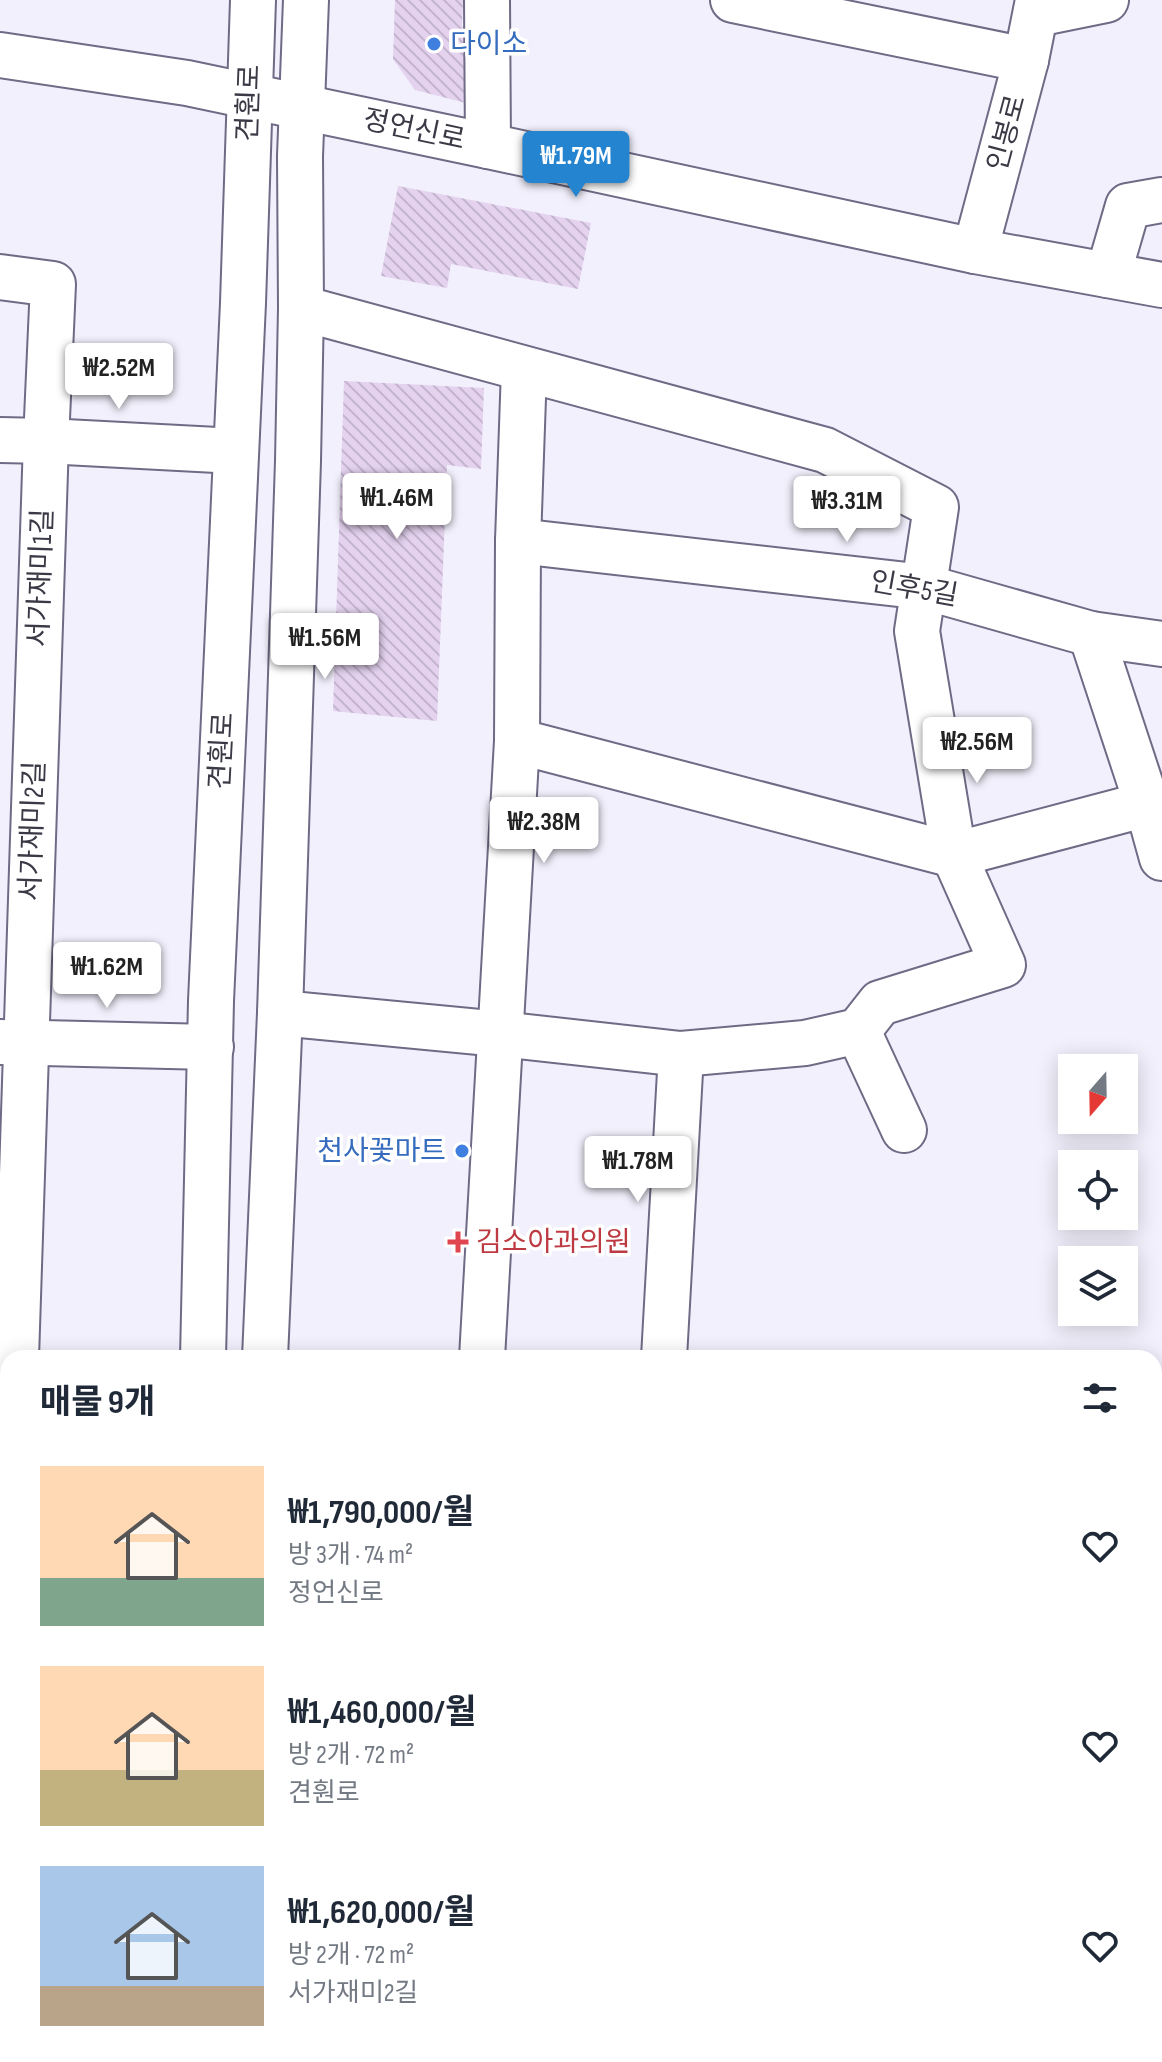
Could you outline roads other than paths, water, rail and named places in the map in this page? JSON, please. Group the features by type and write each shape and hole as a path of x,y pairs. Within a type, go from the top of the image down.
{"street":[{"name":"견훤로","path":"203,1350 211,1001 253,0"},
{"name":"견훤로","path":"265,1350 298,476 300,156 306,0"},
{"path":"487,0 488,146"},
{"path":"733,0 805,7 1026,60"},
{"name":"인봉로","path":"975,251 1038,7 1106,0"},
{"name":"정언신로","path":"0,55 187,83 975,251 1162,285"},
{"path":"1108,275 1128,206 1162,200"},
{"name":"서가재미1길","path":"0,277 53,284 36,716"},
{"path":"280,1013 681,1054 805,1043 858,1031 880,1003 1003,965 954,855 917,631 936,507 825,450 301,308"},
{"path":"482,1350 517,741 518,541 524,369"},
{"path":"0,440 236,451"},
{"name":"인후5길","path":"518,541 925,587 1091,634 1162,644"},
{"path":"1091,634 1162,858"},
{"name":"서가재미2길","path":"16,1350 13,1042 36,716"},
{"path":"517,741 954,855 1147,804"},
{"path":"858,1031 904,1130"},
{"path":"13,1042 211,1047"},
{"path":"664,1350 681,1054"}],"place":[{"name":"다이소","path":"434,44"},
{"name":"천사꽃마트","path":"462,1151"},
{"name":"김소아과의원","path":"458,1242"}]}
